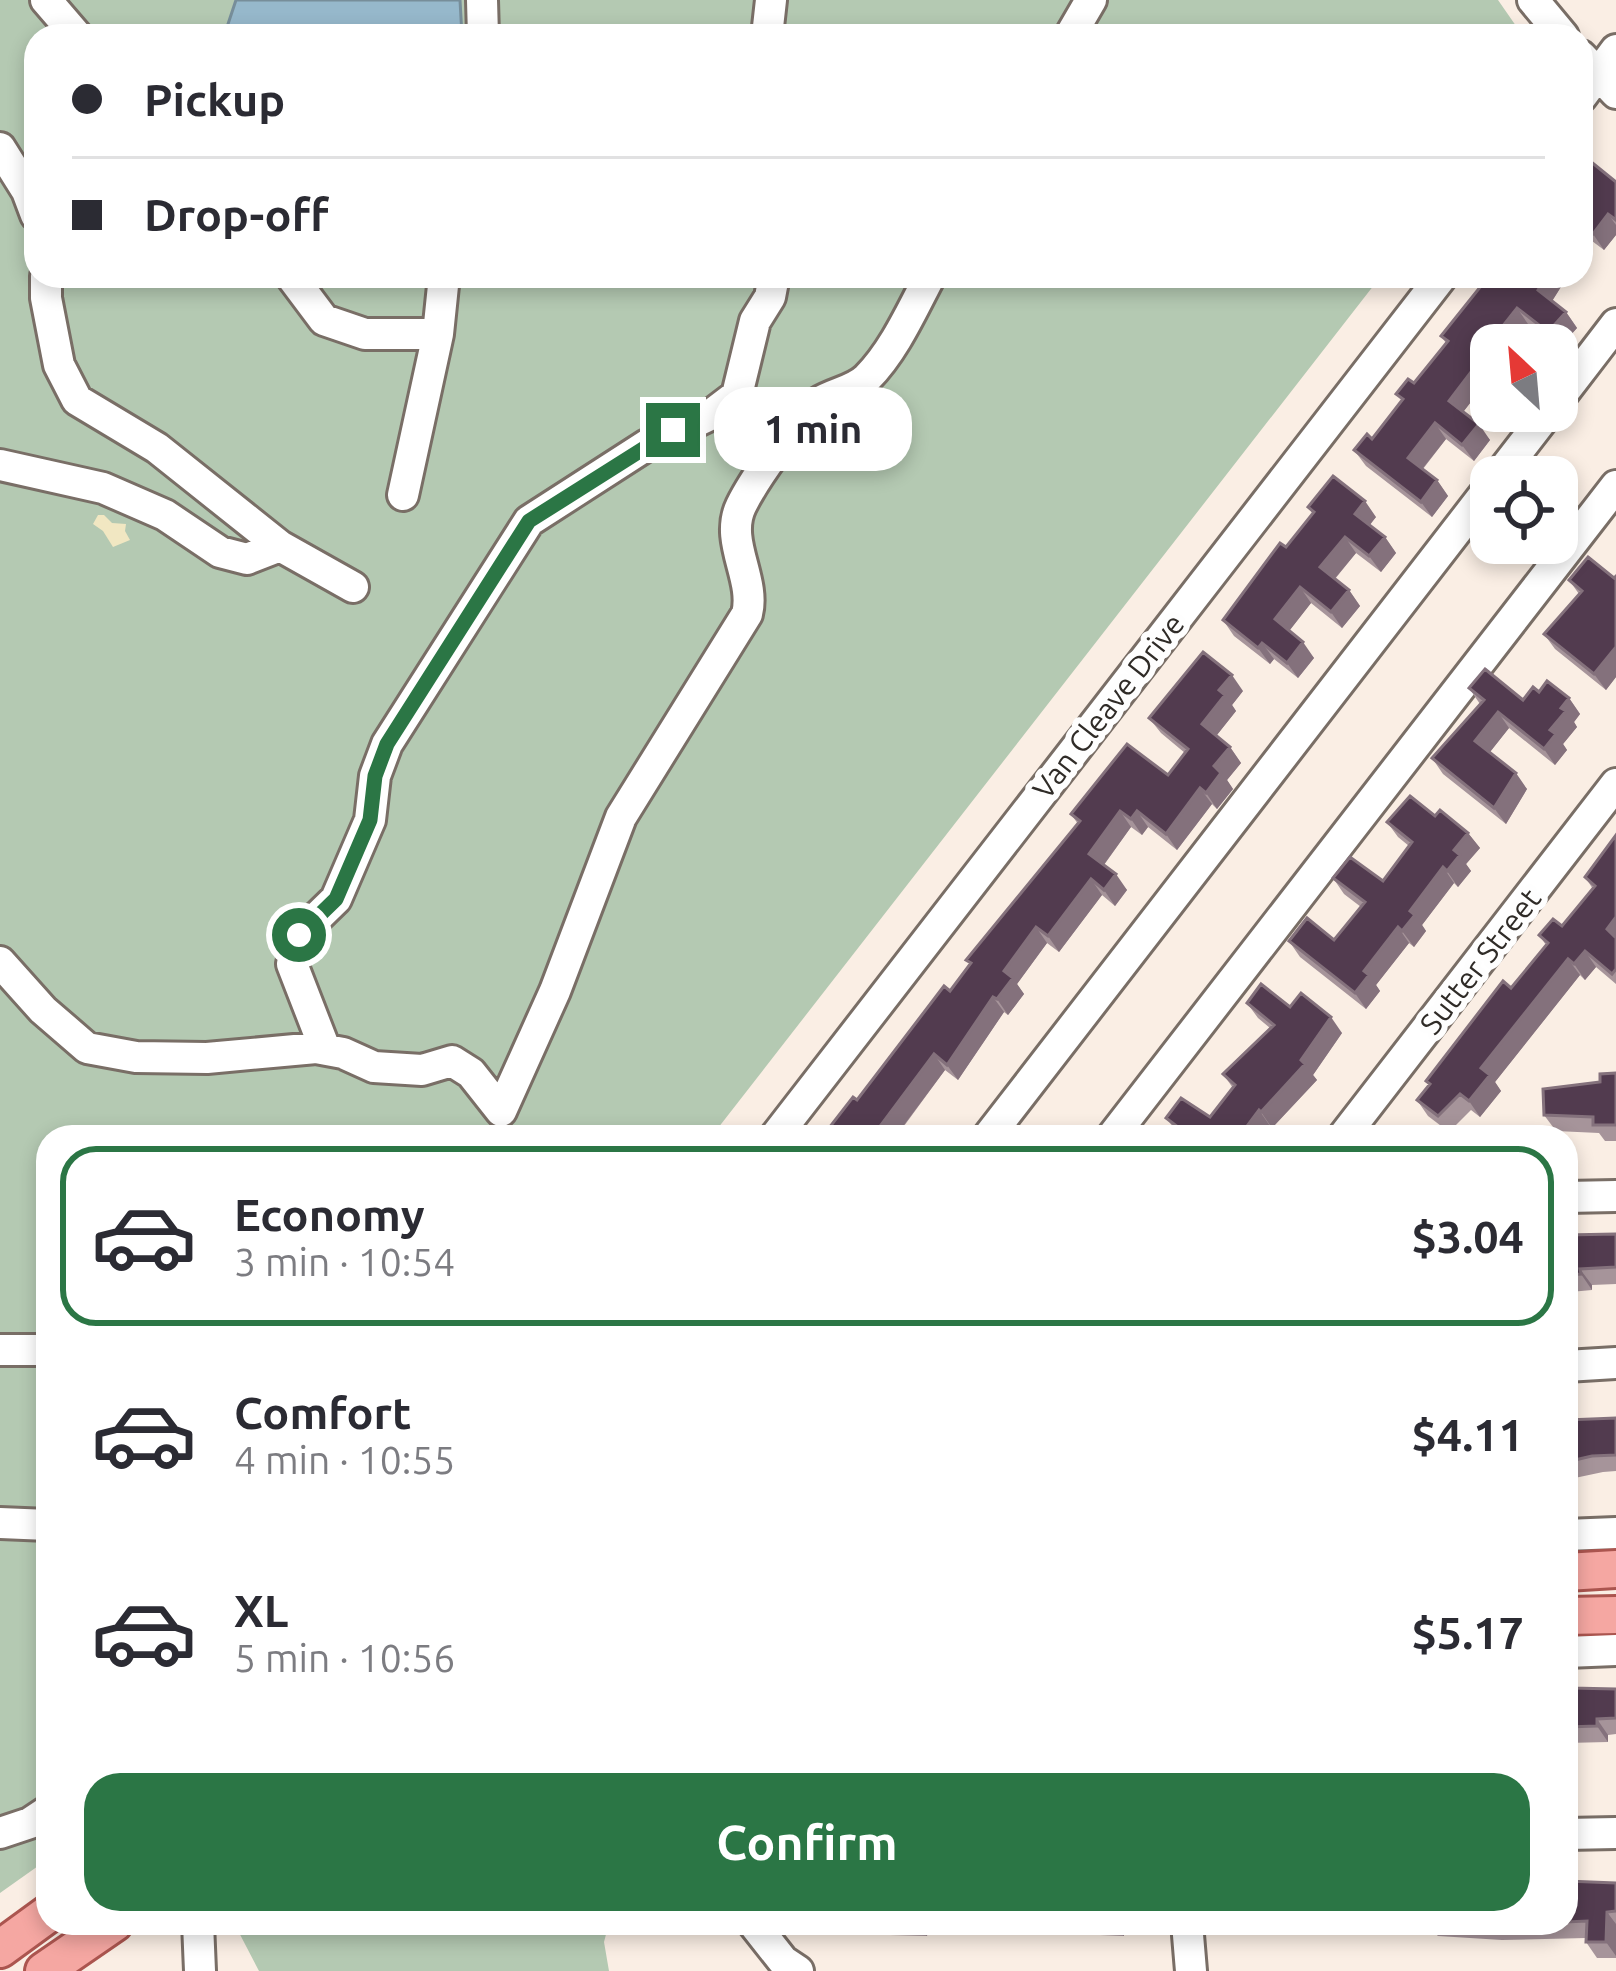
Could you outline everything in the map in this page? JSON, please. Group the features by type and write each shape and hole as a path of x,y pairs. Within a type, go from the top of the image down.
{"main road":[{"path":"1578,1571 1616,1569"},
{"path":"1578,1616 1616,1615"},
{"path":"0,1949 36,1923"},
{"path":"44,1971 96,1935"}],"street":[{"path":"46,0 66,24"},
{"path":"1533,0 1553,24"},
{"path":"0,148 24,186"},
{"path":"46,288 59,365 77,400 157,448 280,546 353,587"},
{"path":"300,288 324,320 365,334 438,334"},
{"path":"404,495 438,334 443,288"},
{"path":"325,1049 302,1000 292,964 299,935 336,899 370,820 375,776 387,744 529,521 647,445 712,414 737,395 755,320 772,288"},
{"path":"496,1124 555,991 621,817 747,614 751,598 736,534 739,508 796,421 822,400 863,383 883,360 923,288"},
{"name":"Van Cleave Drive","path":"784,1125 1433,288"},
{"path":"1578,373 1616,324"},
{"path":"1514,456 1533,432"},
{"path":"0,465 103,488 165,515 220,552 247,559 280,546"},
{"path":"1121,1125 1616,486"},
{"path":"997,1125 1470,513"},
{"name":"Sutter Street","path":"1352,1125 1616,784"},
{"path":"0,962 43,1010 87,1048 136,1057 207,1058 325,1049 374,1067 422,1070 452,1061 471,1073 496,1124"},
{"path":"1578,1197 1616,1196"},
{"path":"0,1350 36,1350"},
{"path":"1578,1365 1616,1363"},
{"path":"0,1523 36,1524"},
{"path":"1578,1535 1616,1533"},
{"path":"1578,1652 1616,1650"},
{"path":"0,1832 36,1819"},
{"path":"1578,1834 1616,1833"},
{"path":"198,1935 200,1971"},
{"path":"762,1935 783,1961 799,1971"},
{"path":"1188,1935 1190,1971"}],"green space":[{"path":"0,0 1498,0 1515,24 24,24 24,288 1372,288 720,1125 36,1125 36,1868 0,1893"},
{"path":"240,1935 606,1935 609,1971 259,1971"}],"sand":[{"path":"98,515 126,524 130,540 113,547 93,524"}],"water":[{"path":"236,0 460,0 461,24 228,24"}],"building":[{"path":"1593,163 1616,182 1616,220 1608,214 1593,234"},
{"path":"1479,288 1539,288 1566,312 1555,324 1538,324 1517,308 1504,324 1470,324 1470,373 1449,401 1470,417 1473,432 1462,445 1435,423 1408,458 1437,480 1421,502 1354,450 1367,434 1372,439 1403,399 1396,394 1408,379 1414,383 1448,341 1441,336"},
{"path":"1333,476 1365,501 1355,514 1385,537 1369,556 1345,537 1320,567 1349,590 1331,612 1300,587 1275,619 1303,642 1287,663 1262,643 1258,648 1223,620 1280,543 1286,547 1314,512 1308,507"},
{"path":"1588,557 1616,576 1616,647 1594,674 1544,634 1582,591 1569,580"},
{"path":"1203,652 1232,675 1219,690 1225,695 1202,724 1230,747 1214,766 1221,773 1206,793 1200,788 1166,834 1137,811 1131,819 1120,811 1089,854 1116,874 1104,890 1091,879 1048,936 1036,927 1004,971 1013,978 997,999 993,997 947,1065 934,1054 881,1125 831,1125 853,1097 857,1100 944,986 950,991 971,963 966,960 1080,821 1071,814 1127,744 1168,775 1188,749 1149,718"},
{"path":"1485,669 1523,700 1533,687 1539,692 1547,681 1569,698 1561,708 1566,711 1550,730 1556,734 1544,749 1498,712 1475,741 1516,773 1494,808 1432,758 1484,700 1469,688"},
{"path":"1410,796 1435,816 1440,810 1468,833 1454,850 1460,855 1447,871 1443,867 1410,911 1415,915 1402,931 1398,927 1364,971 1369,975 1355,993 1289,941 1307,918 1334,940 1365,902 1333,878 1350,857 1383,881 1412,842 1387,822"},
{"path":"1616,835 1616,917 1607,929 1616,938 1616,969 1612,974 1585,951 1574,964 1568,959 1481,1068 1490,1075 1469,1101 1460,1094 1438,1116 1417,1100 1430,1084 1426,1081 1503,981 1511,988 1548,943 1539,935 1553,919 1562,926 1595,886 1585,877"},
{"path":"1261,984 1290,1007 1301,993 1331,1017 1301,1060 1305,1064 1248,1125 1175,1125 1166,1118 1181,1098 1210,1117 1235,1085 1223,1074 1274,1025 1247,1003"},
{"path":"1616,1073 1616,1125 1593,1125 1593,1117 1544,1115 1543,1089 1600,1082 1600,1074"},
{"path":"1616,1234 1616,1267 1580,1269 1578,1274 1578,1235"},
{"path":"1616,1418 1616,1455 1578,1459 1578,1420"},
{"path":"1578,1688 1616,1689 1616,1718 1597,1719 1597,1726 1578,1727"},
{"path":"1578,1881 1616,1883 1616,1911 1607,1912 1606,1942 1586,1942 1587,1921 1578,1921"}],"route":[{"path":"299,935 336,899 370,820 375,776 387,744 529,521 673,430"}]}
